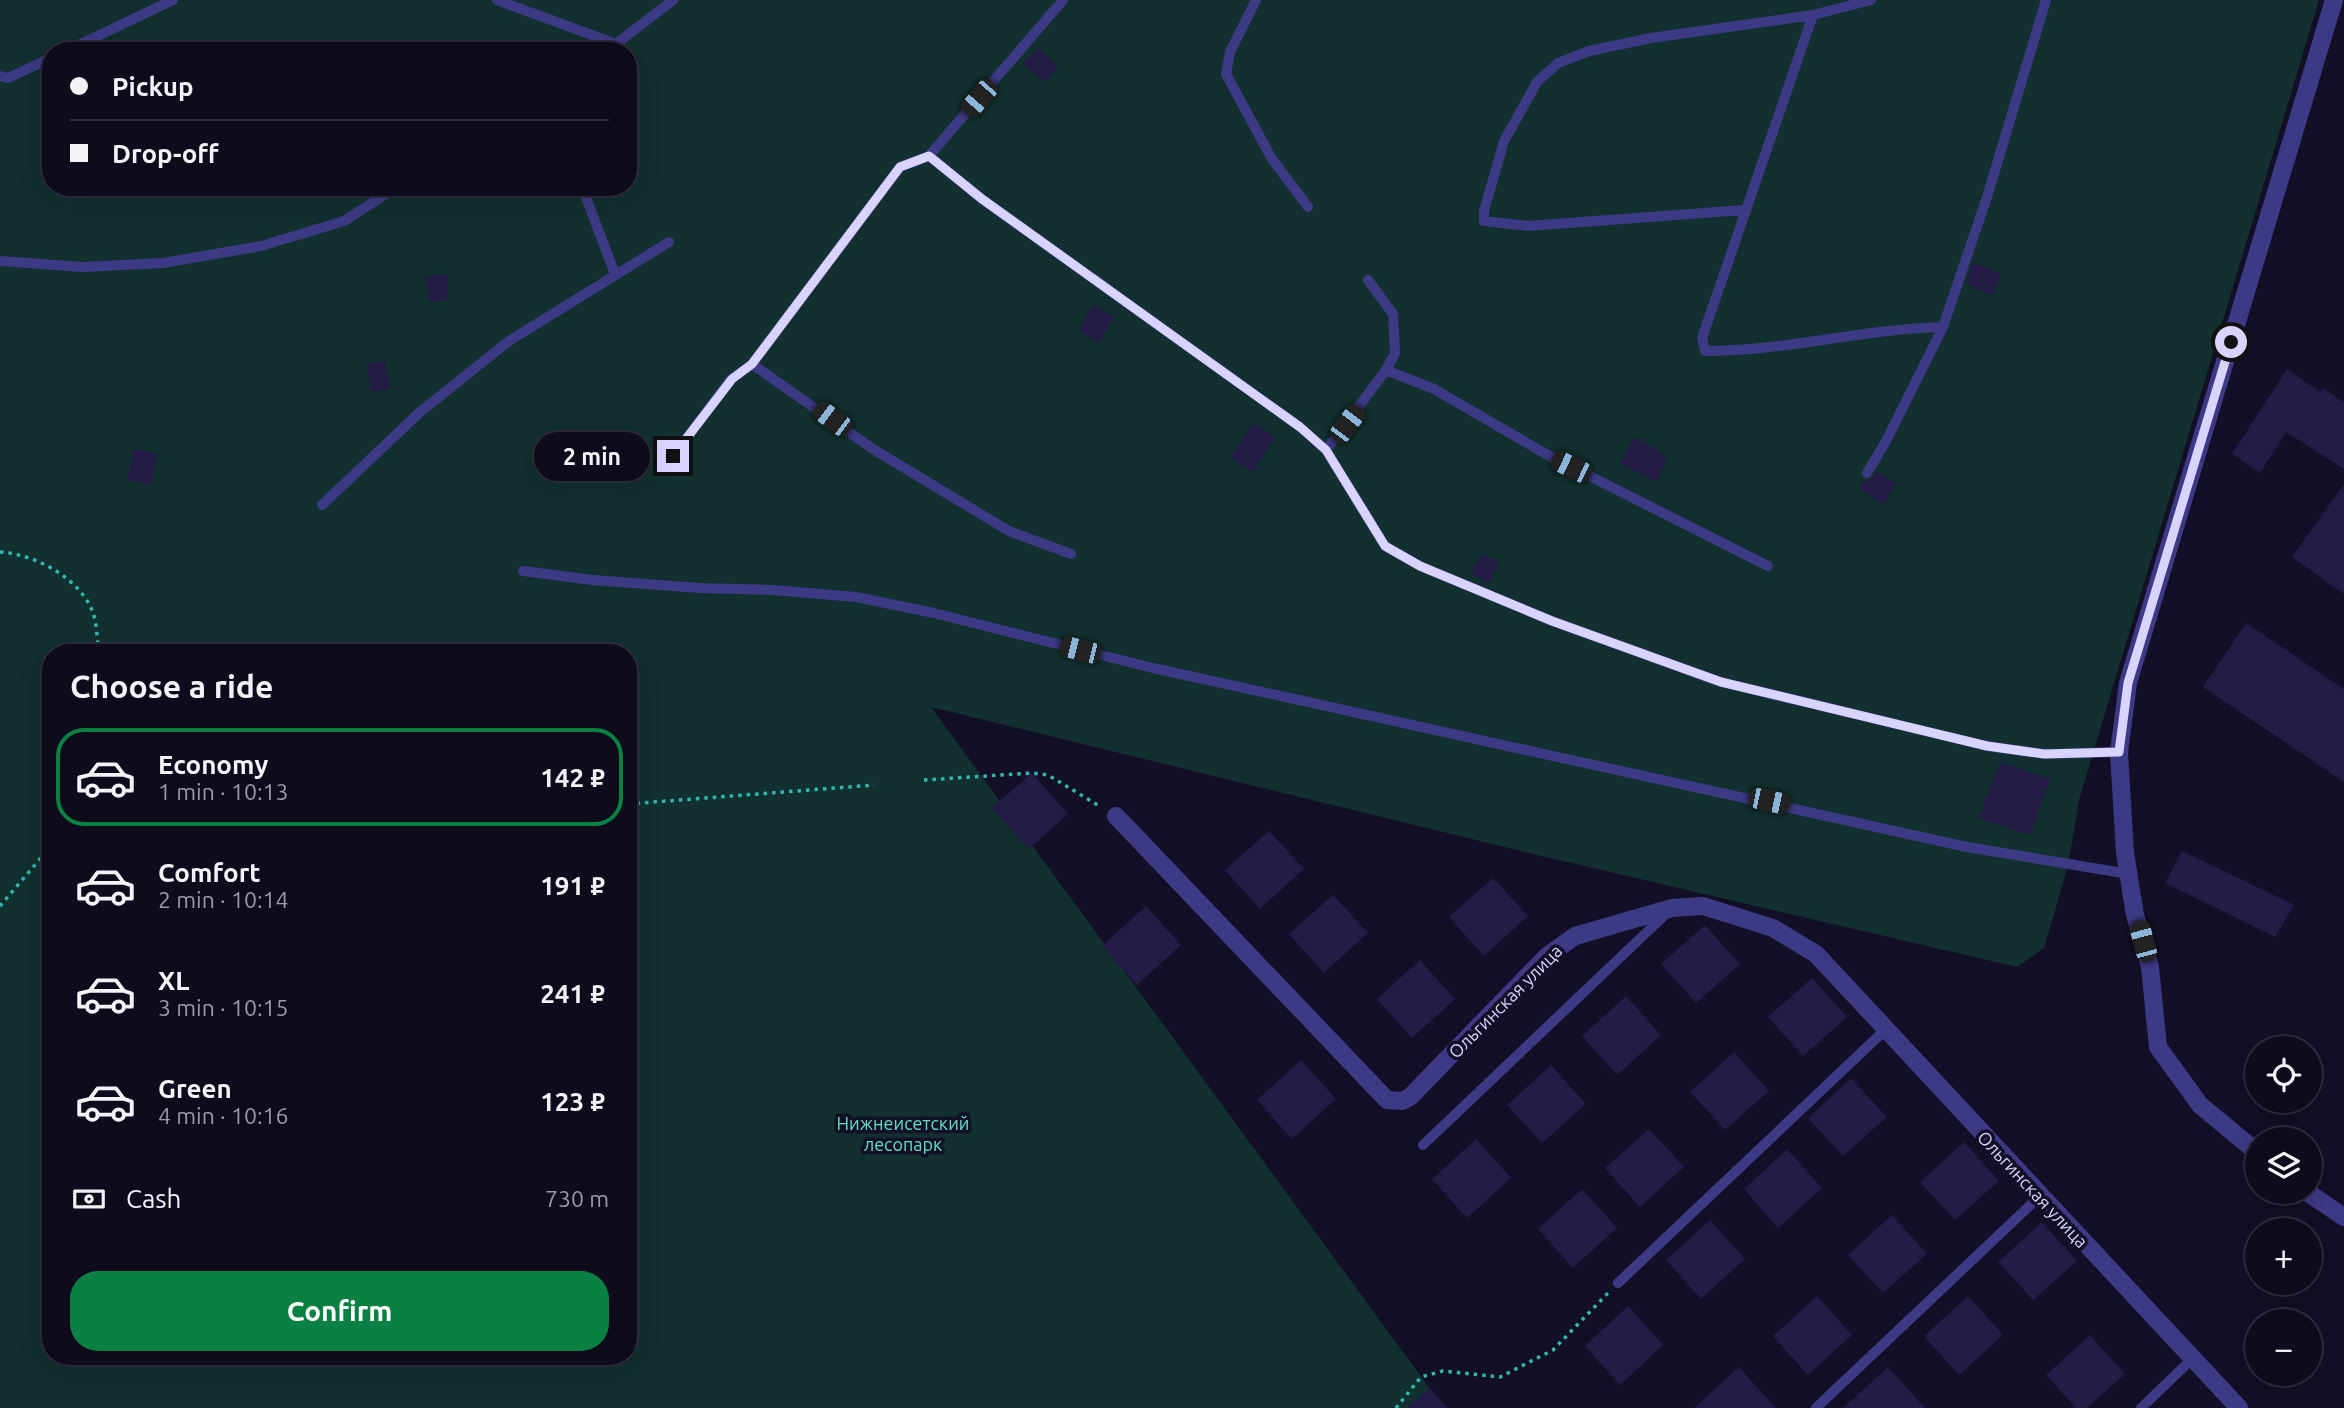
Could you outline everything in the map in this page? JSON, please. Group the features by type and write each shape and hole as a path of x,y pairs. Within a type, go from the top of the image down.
{"street":[{"path":"2245,1142 2200,1105 2158,1047 2150,967 2136,915 2129,874 2119,752 2128,683 2334,0"},
{"name":"Ольгинская улица","path":"1116,816 1387,1100 1395,1102 1410,1097 1564,941 1672,908 1703,906 1760,923 1786,934 1816,954 2239,1408"},
{"path":"2322,1202 2344,1216"}],"lane":[{"path":"85,42 173,0"},
{"path":"497,0 601,42"},
{"path":"619,42 673,0"},
{"path":"673,456 732,379 752,364 900,167 929,156 1063,0"},
{"path":"1256,0 1230,52 1226,74 1272,159 1308,207"},
{"path":"1744,211 1528,226 1484,221 1484,211 1504,141 1537,82 1558,63 1589,51 1651,38 1813,15 1871,0"},
{"path":"1867,473 1943,327 1988,194 2046,0"},
{"path":"1813,15 1702,338 1705,351 1738,351 1907,328 1943,327"},
{"path":"0,76 8,78 42,62"},
{"path":"929,156 982,199 1300,427 1326,450 1385,546 1420,566 1552,621 1721,682 1987,746 2044,754 2119,752"},
{"path":"0,261 83,267 163,263 261,247 344,220 383,196"},
{"path":"585,196 615,274"},
{"path":"322,505 419,413 509,341 670,242"},
{"path":"1326,450 1386,370 1395,353 1392,314 1368,280"},
{"path":"752,364 873,449 1009,531 1071,554"},
{"path":"1386,370 1434,389 1546,454 1768,566"},
{"path":"523,571 686,587 773,590 856,597 934,613 1153,668 1967,846 2068,866 2129,874"},
{"path":"1423,1145 1672,908"},
{"path":"1618,1283 1885,1031"},
{"path":"1816,1408 2040,1196"},
{"path":"2141,1408 2192,1359"}],"path":[{"path":"0,552 18,553 65,574 92,610 98,644"},
{"path":"924,780 1032,773 1048,775 1116,816"},
{"path":"637,803 874,785"},
{"path":"0,906 42,857"},
{"path":"1395,1408 1421,1377 1443,1371 1500,1377 1553,1350 1618,1283"}],"green space":[{"name":"Нижнеисетский лесопарк","path":"0,0 2319,0 2079,800 2068,866 2044,948 2017,967 1529,853 931,707 1444,1408 0,1408"}],"building":[{"path":"1038,48 1058,67 1044,82 1023,63"},
{"path":"1973,262 2001,274 1992,296 1966,284"},
{"path":"446,274 449,299 430,302 426,276"},
{"path":"1093,305 1114,317 1098,343 1078,330"},
{"path":"385,361 390,389 372,392 366,364"},
{"path":"2287,369 2321,392 2323,388 2344,402 2344,469 2286,432 2260,473 2232,454"},
{"path":"1253,423 1275,437 1253,472 1230,458"},
{"path":"1634,437 1667,457 1657,482 1620,464"},
{"path":"134,449 158,454 151,485 127,480"},
{"path":"1877,472 1896,483 1884,504 1859,489 1865,480 1871,479"},
{"path":"2344,484 2344,594 2292,557"},
{"path":"1481,554 1499,562 1489,583 1471,574"},
{"path":"2246,623 2344,689 2344,782 2203,687"},
{"path":"2000,762 2050,779 2030,835 1979,818"},
{"path":"1032,773 1068,814 1029,849 992,808"},
{"path":"1269,831 1304,869 1260,909 1225,870"},
{"path":"2182,851 2294,905 2275,937 2165,883"},
{"path":"1493,878 1528,916 1484,956 1449,917"},
{"path":"1333,895 1368,933 1324,973 1289,934"},
{"path":"1146,906 1181,945 1137,985 1102,946"},
{"path":"1705,925 1740,964 1696,1003 1661,964"},
{"path":"1420,960 1455,999 1412,1038 1377,999"},
{"path":"1812,978 1847,1017 1803,1056 1768,1017"},
{"path":"1626,996 1661,1035 1617,1075 1582,1036"},
{"path":"1734,1052 1769,1091 1725,1130 1690,1092"},
{"path":"1301,1060 1336,1099 1292,1139 1257,1100"},
{"path":"1551,1065 1586,1104 1542,1143 1507,1105"},
{"path":"1851,1078 1887,1117 1843,1156 1808,1118"},
{"path":"1649,1129 1684,1167 1640,1207 1605,1168"},
{"path":"1476,1139 1511,1178 1467,1218 1432,1179"},
{"path":"1964,1142 1999,1181 1955,1220 1920,1182"},
{"path":"1787,1149 1822,1188 1778,1228 1744,1189"},
{"path":"1582,1189 1617,1228 1573,1268 1538,1229"},
{"path":"1892,1215 1927,1254 1883,1293 1848,1255"},
{"path":"1710,1220 1745,1259 1701,1299 1666,1260"},
{"path":"2042,1222 2077,1261 2033,1300 1998,1262"},
{"path":"1817,1296 1852,1335 1808,1375 1773,1336"},
{"path":"1968,1296 2003,1335 1959,1375 1924,1336"},
{"path":"1628,1306 1663,1345 1620,1385 1585,1346"},
{"path":"2090,1335 2125,1374 2087,1408 2076,1408 2046,1375"},
{"path":"1739,1367 1776,1408 1694,1408"},
{"path":"1888,1367 1925,1408 1843,1408"},
{"path":"1430,1388 1447,1408 1407,1408"}],"route":[{"path":"673,456 732,379 752,364 900,167 929,156 1042,243 1144,313 1300,427 1326,450 1385,546 1420,566 1552,621 1721,682 1863,714 1987,746 2044,754 2093,755 2119,752 2128,683 2231,342"}]}
